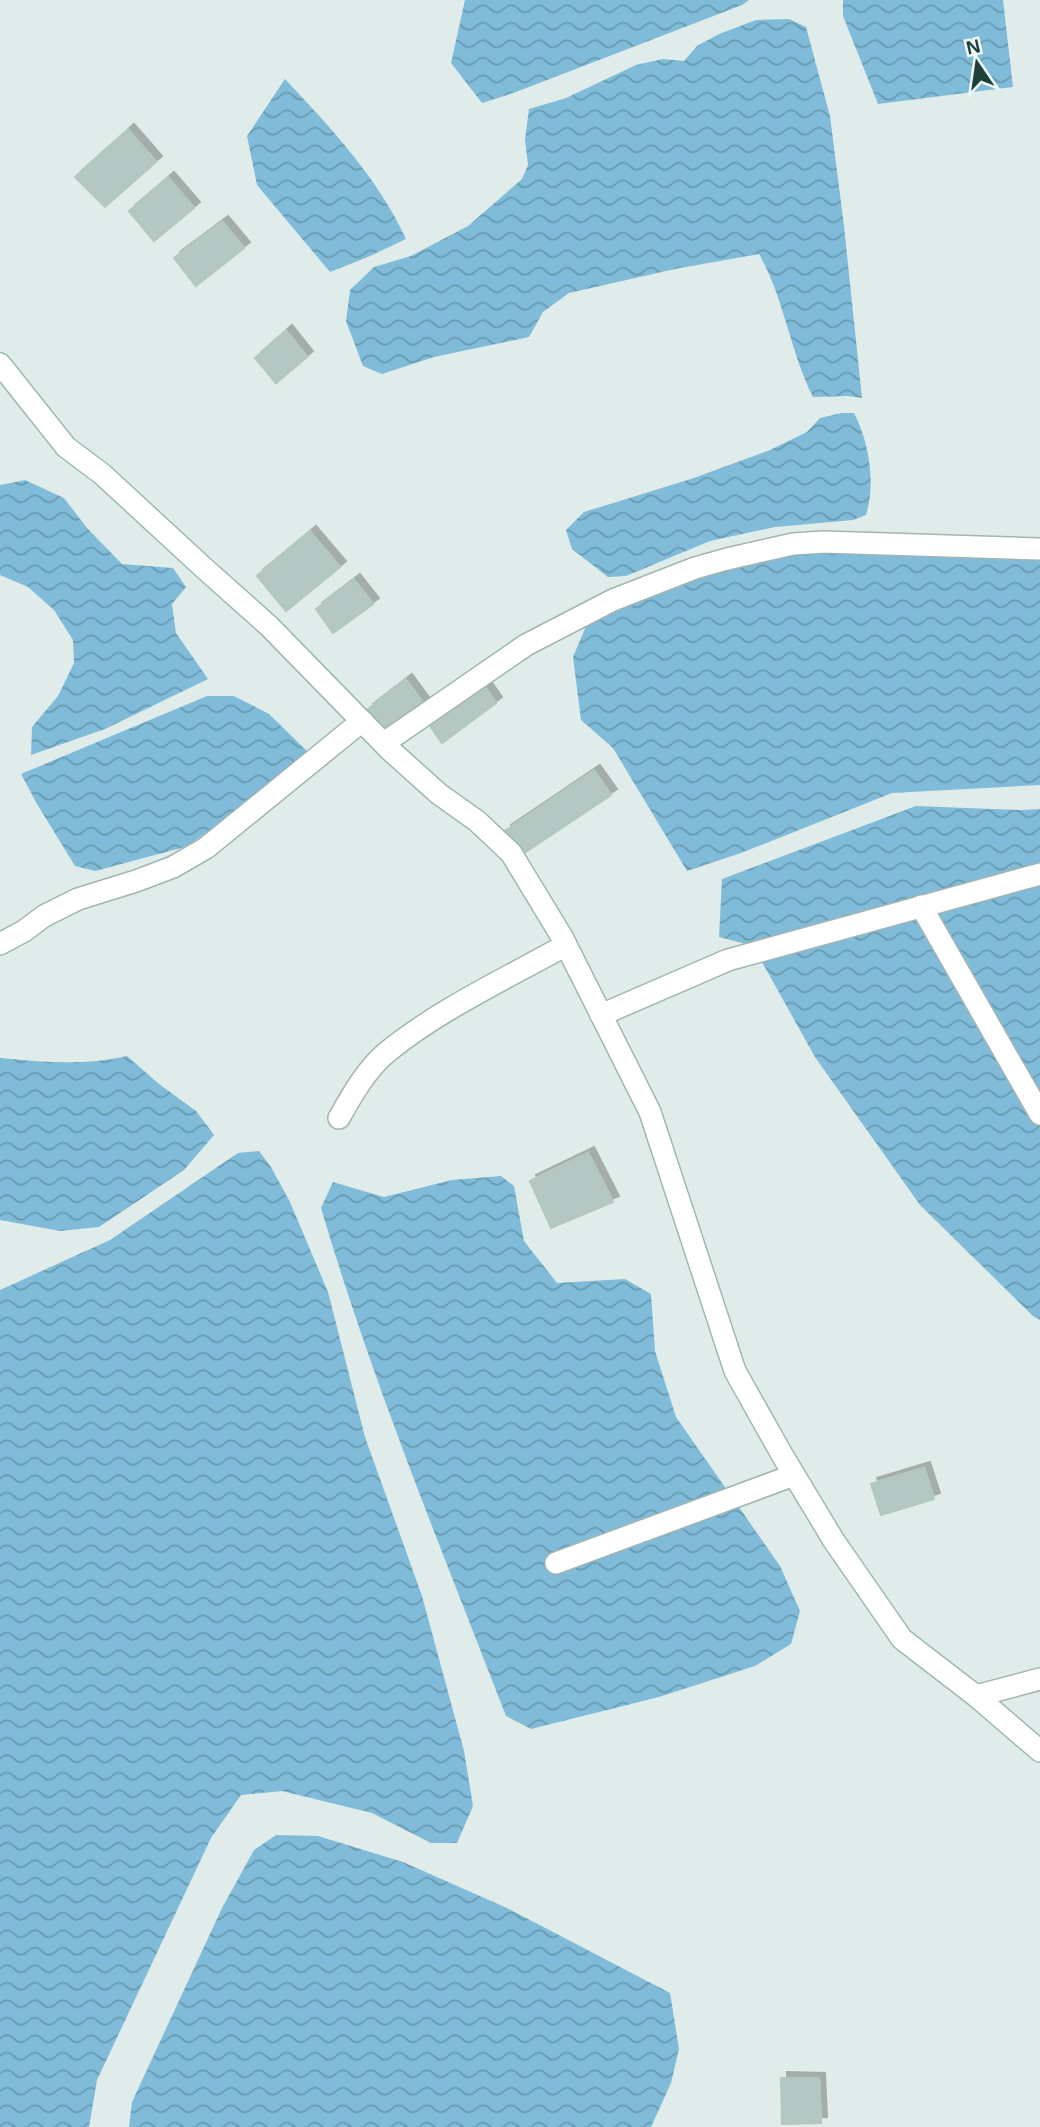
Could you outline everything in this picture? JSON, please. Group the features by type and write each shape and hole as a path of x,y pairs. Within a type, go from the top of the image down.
{"street":[{"path":"0,365 66,447 102,474 269,626 384,743 511,853 566,945 650,1112 735,1371 794,1475 834,1541 902,1639 976,1696 1040,1751"},
{"path":"384,743 526,645 613,600 695,568 793,544 823,542 1040,548"},
{"path":"0,944 23,932 44,916 78,899 173,867 205,848 362,721"},
{"path":"601,1015 727,960 1040,874"},
{"path":"921,906 1040,1114"},
{"path":"339,1118 357,1086 385,1054 437,1018 566,945"},
{"path":"556,1563 794,1475"},
{"path":"976,1696 1040,1679"}],"water":[{"path":"465,0 749,0 742,5 482,103 451,63"},
{"path":"843,0 1003,0 1013,87 878,104 843,16"},
{"path":"789,19 806,27 830,116 862,398 813,397 798,361 775,288 759,254 675,269 569,293 543,312 529,337 434,357 382,374 363,366 346,321 350,290 374,267 411,256 468,226 522,179 528,165 525,140 529,109 566,98 636,65 663,59 684,61 697,46 719,34 756,20"},
{"path":"285,79 368,174 406,239 330,272 257,185 247,136"},
{"path":"854,413 864,437 871,476 866,515 853,520 775,527 710,541 626,576 608,577 572,549 566,530 584,512 691,479 770,450 807,432 820,418"},
{"path":"25,480 64,498 87,528 122,564 173,568 186,587 172,604 176,633 208,679 105,729 31,755 32,727 58,696 74,663 73,640 54,610 28,587 0,575 0,485"},
{"path":"1040,544 1040,785 892,793 741,853 687,871 613,748 581,720 573,657 589,619 664,585 810,545"},
{"path":"207,696 234,696 269,714 310,754 237,813 185,847 95,871 75,866 21,774"},
{"path":"916,806 1040,809 1040,1320 920,1205 815,1057 753,946 719,937 722,879"},
{"path":"127,1056 196,1111 214,1135 184,1170 99,1227 60,1231 0,1220 0,1058 79,1062"},
{"path":"259,1151 290,1202 328,1292 365,1437 422,1596 464,1751 473,1806 457,1843 431,1843 372,1813 282,1791 241,1795 211,1838 97,2080 89,2127 0,2127 0,1290 110,1240 238,1153"},
{"path":"501,1176 514,1186 524,1241 557,1283 625,1279 651,1294 655,1351 676,1417 780,1566 800,1611 791,1644 755,1666 659,1697 531,1729 506,1716 362,1337 321,1208 333,1182 384,1197 452,1180"},
{"path":"276,1835 318,1836 403,1862 507,1908 670,1993 679,2049 671,2083 651,2127 129,2127 132,2102 222,1908 254,1850"}],"building":[{"path":"128,130 156,162 105,207 75,177"},
{"path":"168,178 194,208 154,241 129,211"},
{"path":"222,222 244,248 196,286 174,258"},
{"path":"286,331 307,357 276,383 255,358"},
{"path":"310,532 340,567 286,611 257,576"},
{"path":"354,580 373,604 333,633 316,609"},
{"path":"406,680 423,703 384,732 367,710"},
{"path":"480,680 496,703 442,743 426,720"},
{"path":"594,771 611,795 521,855 505,831"},
{"path":"588,1153 613,1202 551,1228 530,1181"},
{"path":"924,1468 934,1499 881,1515 871,1484"},
{"path":"781,2078 819,2079 821,2123 782,2124"}]}
